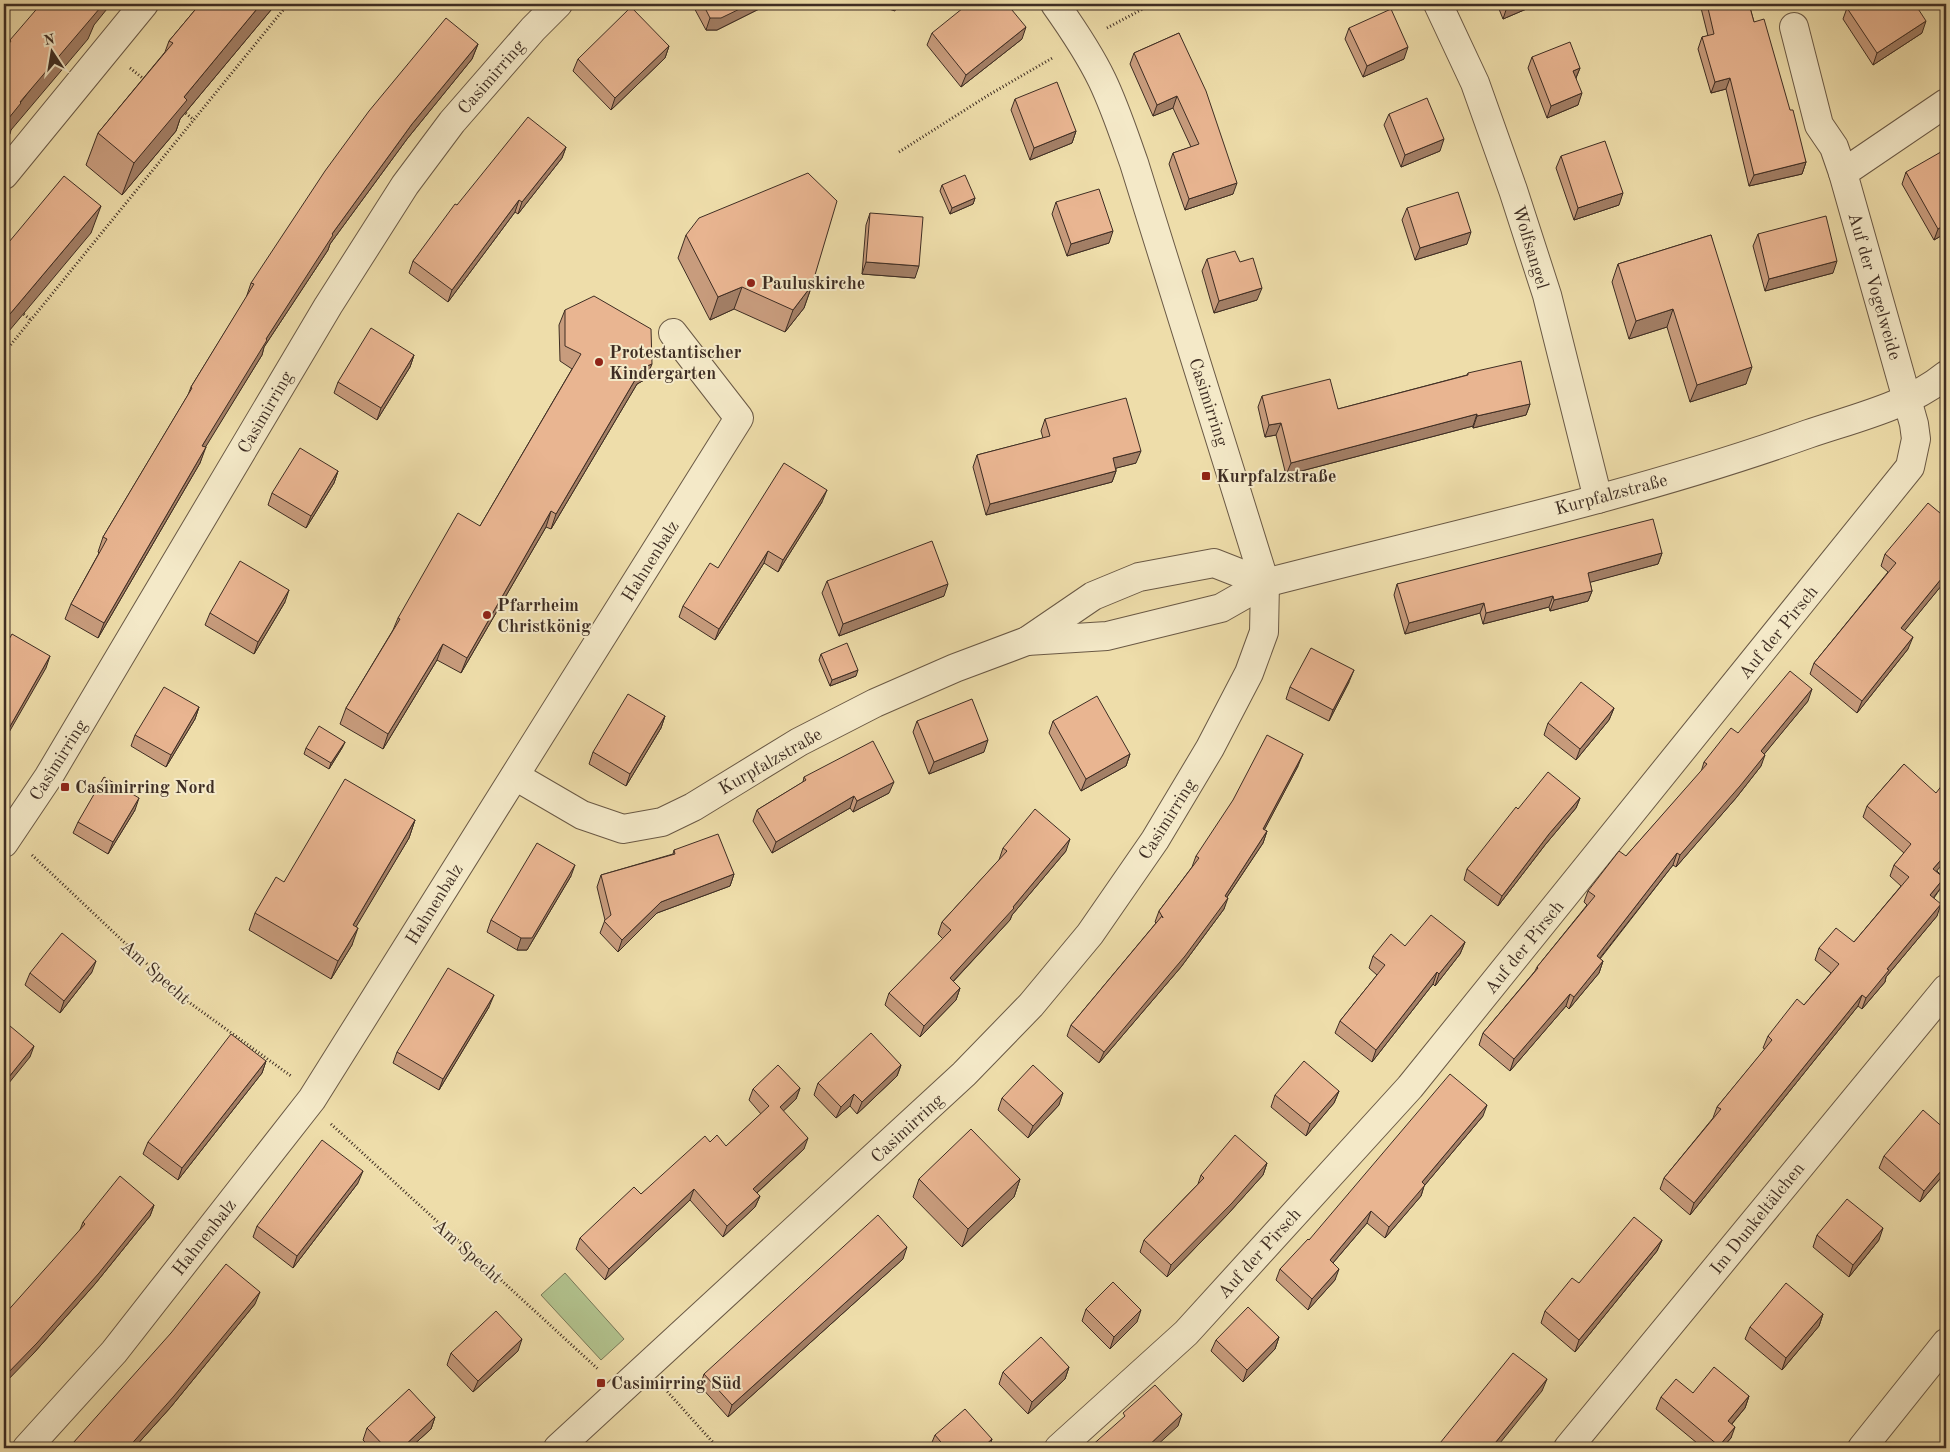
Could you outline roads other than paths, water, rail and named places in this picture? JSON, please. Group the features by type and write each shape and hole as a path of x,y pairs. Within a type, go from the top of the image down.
{"street":[{"path":"4,175 144,4"},
{"name":"Casimirring","path":"11,839 328,306 405,186 452,122 533,29 558,4"},
{"name":"Casimirring","path":"558,1448 964,1074 1031,1005 1090,934 1155,840 1210,748 1249,673 1264,632 1265,583 1119,120 1102,80 1080,41 1055,4"},
{"name":"Wolfsangel","path":"1438,4 1475,83 1514,190 1547,295 1598,499"},
{"name":"Auf der Vogelweide","path":"1794,27 1819,125 1834,147 1908,400"},
{"path":"1842,173 1946,103"},
{"name":"Hahnenbalz","path":"27,1448 114,1352 312,1099 739,418 673,333"},
{"name":"Kurpfalzstraße","path":"1027,641 1107,636 1221,608 1265,583 1598,499 1751,455 1908,400 1946,375"},
{"name":"Auf der Pirsch","path":"1060,1448 1186,1332 1410,1087 1910,467 1916,439 1908,400"},
{"name":"Kurpfalzstraße","path":"514,776 582,815 623,829 662,822 693,807 799,742 875,703 955,668 1027,641 1093,596 1139,578 1214,563 1265,583"},
{"name":"Im Dunkeltälchen","path":"1568,1448 1946,989"},
{"path":"1862,1448 1946,1343"}],"place":[{"name":"Pauluskirche","path":"751,283"},
{"name":"Protestantischer Kindergarten","path":"599,362"},
{"name":"Kurpfalzstraße","path":"1206,476"},
{"name":"Pfarrheim Christkönig","path":"487,615"},
{"name":"Casimirring Nord","path":"65,787"},
{"name":"Casimirring Süd","path":"601,1383"}]}
